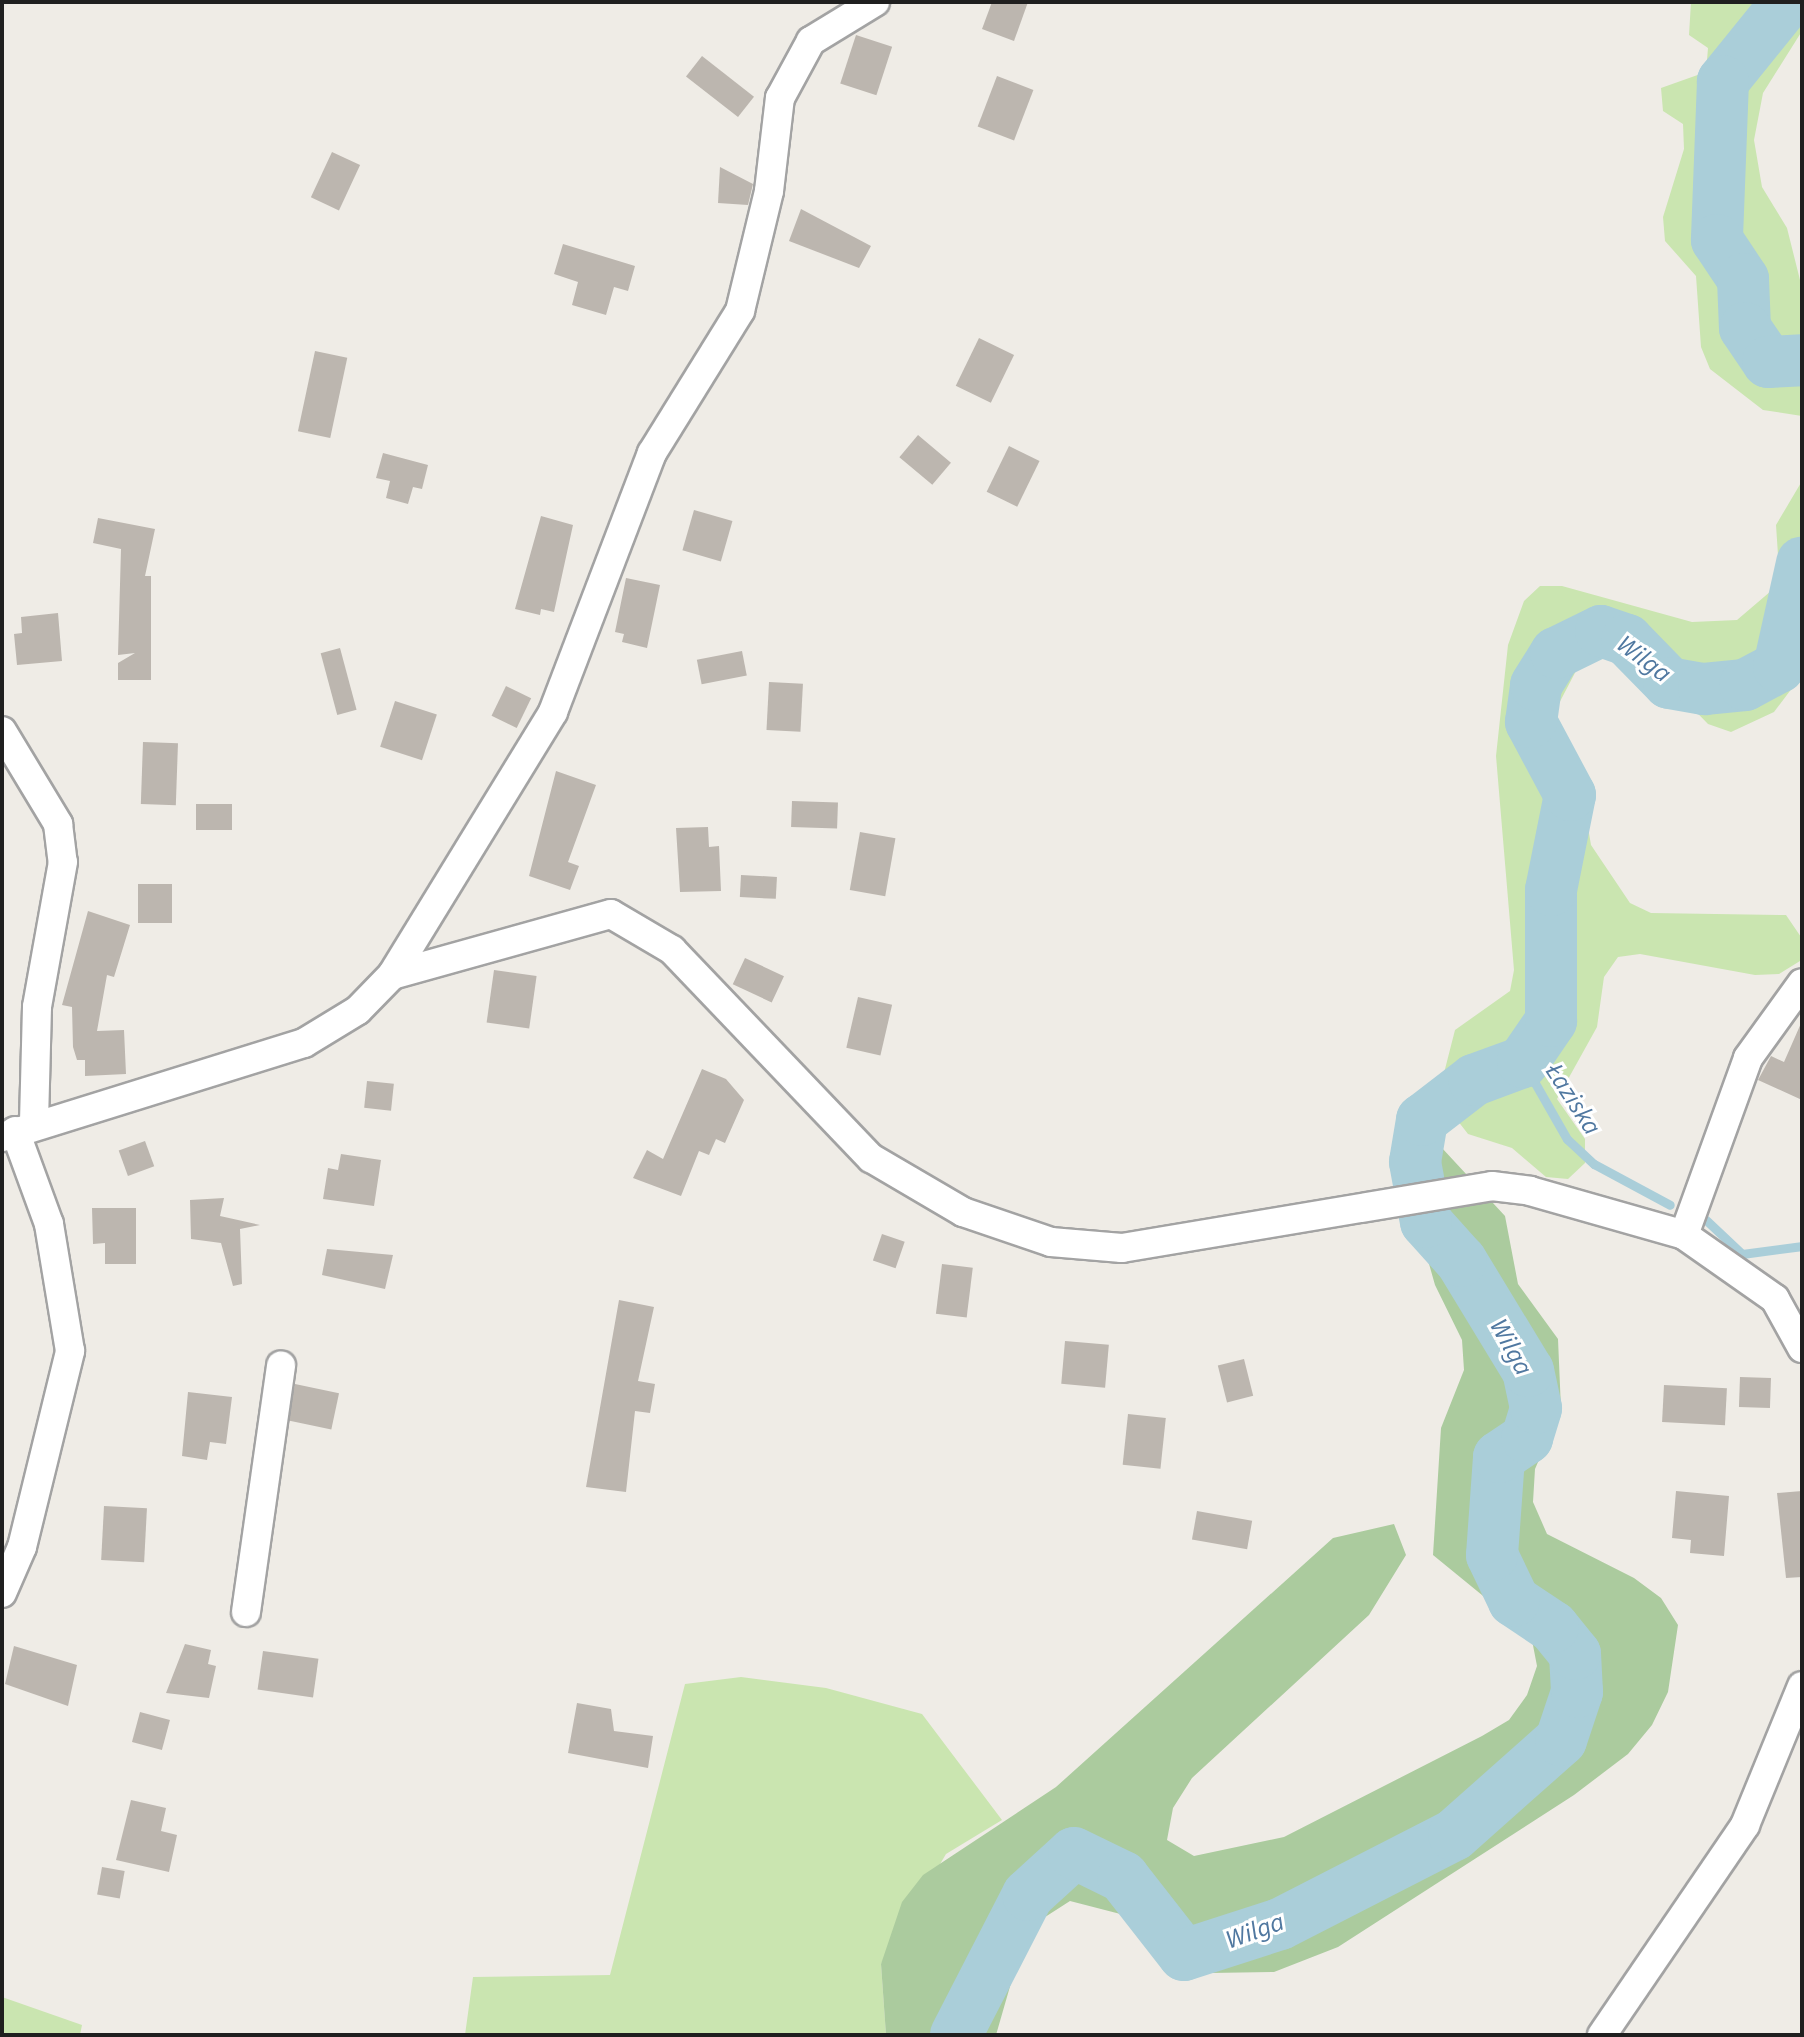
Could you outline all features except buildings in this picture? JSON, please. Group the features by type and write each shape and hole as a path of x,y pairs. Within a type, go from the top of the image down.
{"street":[{"path":"17,1131 304,1043 358,1010 392,975 553,712 652,453 740,311 769,191 780,98 811,41 875,2"},
{"path":"2,731 58,824 63,862 17,1131 49,1224 70,1351 22,1547 2,1593"},
{"path":"392,975 611,914 672,950 871,1158 963,1212 1051,1242 1122,1248 1367,1203 1492,1186 1684,1235 1775,1299 1802,1348"},
{"path":"1684,1235 1748,1058 1802,983"},
{"path":"246,1612 281,1365"},
{"path":"1602,2035 1745,1825 1802,1686"}],"green space":[{"path":"1691,2 1802,2 1802,31 1763,93 1754,140 1762,187 1787,228 1802,288 1802,416 1763,410 1710,369 1701,347 1696,276 1665,241 1663,217 1684,149 1683,124 1663,111 1661,88 1706,72 1708,48 1689,35"},
{"path":"1802,481 1802,675 1774,712 1731,732 1708,724 1630,644 1608,637 1588,648 1555,711 1552,736 1567,781 1583,798 1591,845 1630,903 1651,913 1786,915 1801,937 1800,961 1779,974 1755,975 1640,954 1618,957 1604,977 1597,1027 1557,1099 1585,1139 1585,1163 1568,1179 1546,1177 1512,1148 1468,1134 1454,1116 1444,1073 1455,1030 1510,991 1514,970 1496,756 1508,645 1524,601 1540,586 1562,586 1692,622 1737,620 1771,591 1779,570 1776,525"},
{"path":"1429,1134 1505,1216 1518,1284 1558,1339 1561,1409 1535,1469 1533,1502 1547,1534 1634,1578 1661,1598 1678,1625 1668,1692 1652,1725 1628,1754 1574,1795 1338,1947 1274,1972 1210,1973 1178,1960 1132,1917 1070,1901 1042,1919 1022,1945 996,2035 886,2035 881,1964 902,1902 923,1875 1056,1787 1333,1538 1394,1524 1406,1555 1369,1615 1192,1778 1173,1808 1167,1840 1194,1856 1284,1837 1482,1736 1509,1720 1527,1695 1537,1666 1531,1635 1433,1555 1441,1428 1464,1370 1462,1340 1435,1285 1418,1225"},
{"path":"741,1677 826,1688 922,1714 1002,1820 946,1854 881,1964 886,2035 465,2035 473,1977 610,1975 685,1684"},
{"path":"2,1997 82,2025 80,2035 2,2035"}],"waterway":[{"name":"Wilga","path":"1787,2 1723,81 1717,240 1743,279 1745,328 1768,362 1802,360"},
{"name":"Wilga","path":"956,2035 1028,1895 1074,1853 1123,1877 1184,1955 1280,1924 1454,1835 1561,1740 1577,1692 1575,1654 1553,1627 1514,1601 1492,1555 1499,1457 1527,1438 1536,1408 1528,1371 1461,1261 1426,1222 1415,1162 1422,1120 1474,1080 1523,1062 1551,1021 1551,890 1570,795 1531,722 1536,685 1556,653 1601,631 1627,640 1669,683 1704,689 1745,685 1779,667 1802,563"},
{"name":"Łaziska","path":"1523,1062 1567,1139 1594,1164 1670,1205"},
{"name":"Łaziska","path":"1706,1220 1742,1254 1802,1246"}]}
